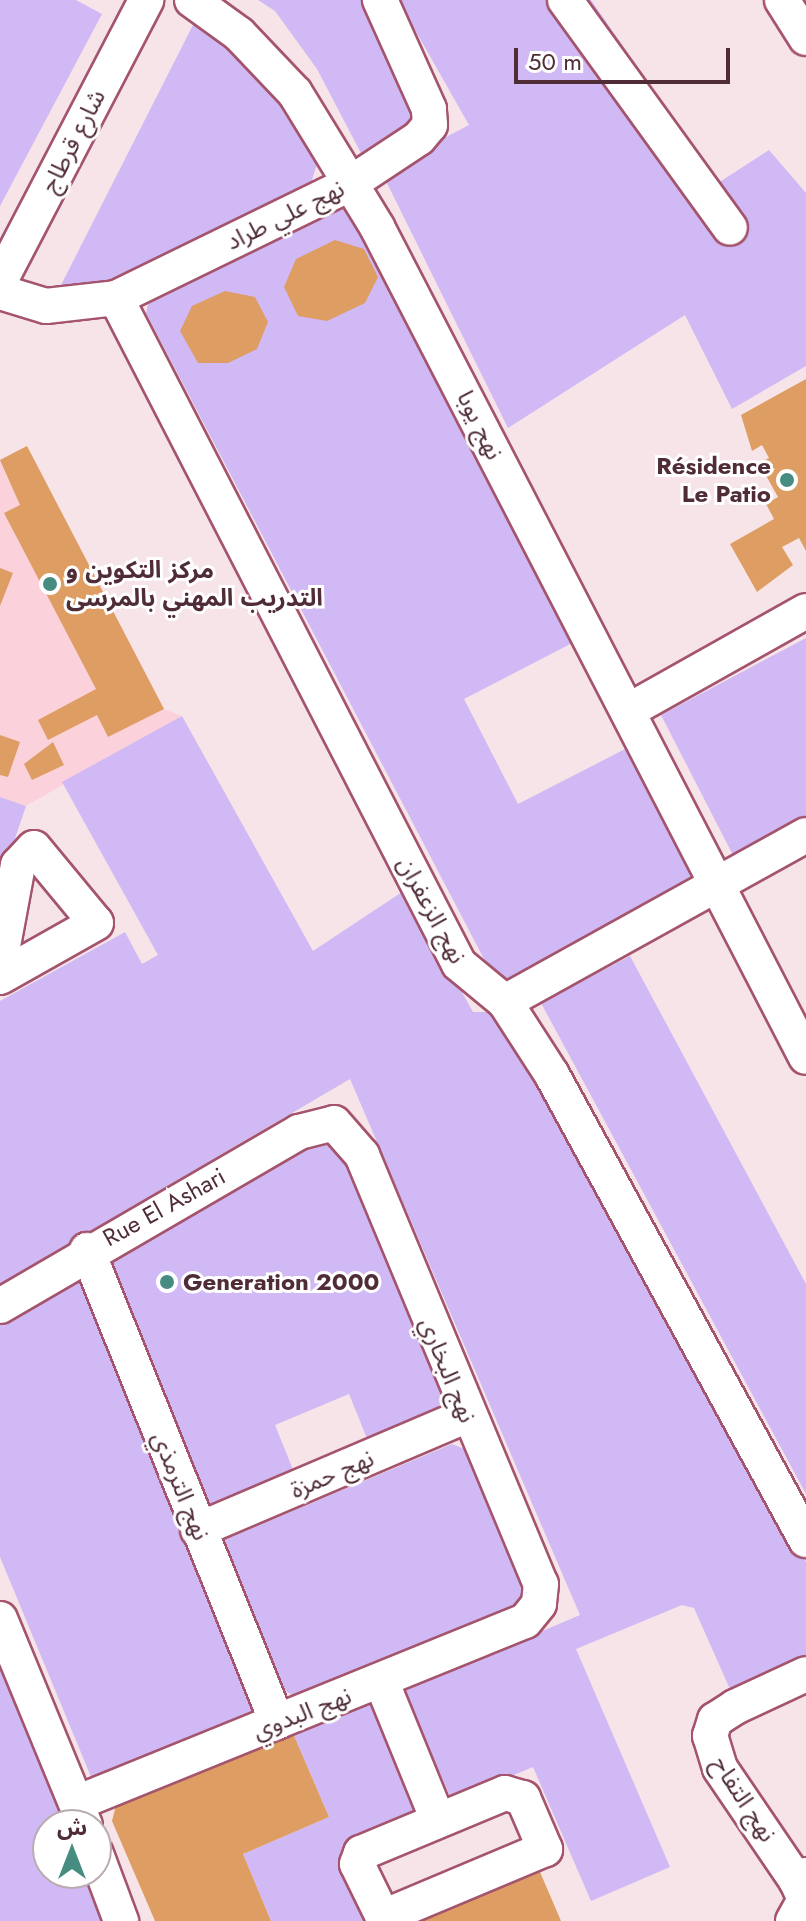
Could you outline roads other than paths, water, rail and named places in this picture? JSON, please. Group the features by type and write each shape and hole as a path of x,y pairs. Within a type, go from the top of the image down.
{"street":[{"name":"نهج يوبا","path":"192,0 267,60 400,268 806,1057"},
{"name":"نهج علي طراد","path":"0,292 46,306 116,298 348,185 430,125 380,0"},
{"path":"565,0 730,228"},
{"path":"782,0 806,38"},
{"name":"شارع قرطاج","path":"0,281 134,4"},
{"name":"نهج الزعفران","path":"116,298 459,964 505,1002 600,1157 806,1540"},
{"path":"628,711 806,611"},
{"path":"505,1002 806,835"},
{"path":"0,962 18,865 34,848 96,923 0,977"},
{"name":"Rue El Ashari","path":"0,1306 87,1250 299,1132 334,1123"},
{"name":"نهج البخاري","path":"334,1123 362,1155 465,1416 541,1584 539,1604 525,1621"},
{"name":"نهج الترمذي","path":"87,1250 277,1722"},
{"name":"نهج حمزة","path":"198,1530 465,1416"},
{"path":"0,1619 79,1809"},
{"name":"نهج البدوي","path":"92,1809 277,1722 382,1683 525,1621"},
{"name":"نهج التفاح","path":"801,1877 720,1768 710,1736 715,1720 735,1707 806,1674"},
{"path":"382,1683 438,1820"},
{"path":"514,1792 545,1849 383,1917 358,1856 438,1820 514,1792"},
{"path":"793,1921 805,1899 801,1877"},
{"path":"109,1889 121,1921"}],"place":[{"name":"Résidence Le Patio","path":"787,480"},
{"name":"مركز التكوين و التدريب المهني بالمرسى","path":"50,584"},
{"name":"Generation 2000","path":"167,1282"}]}
